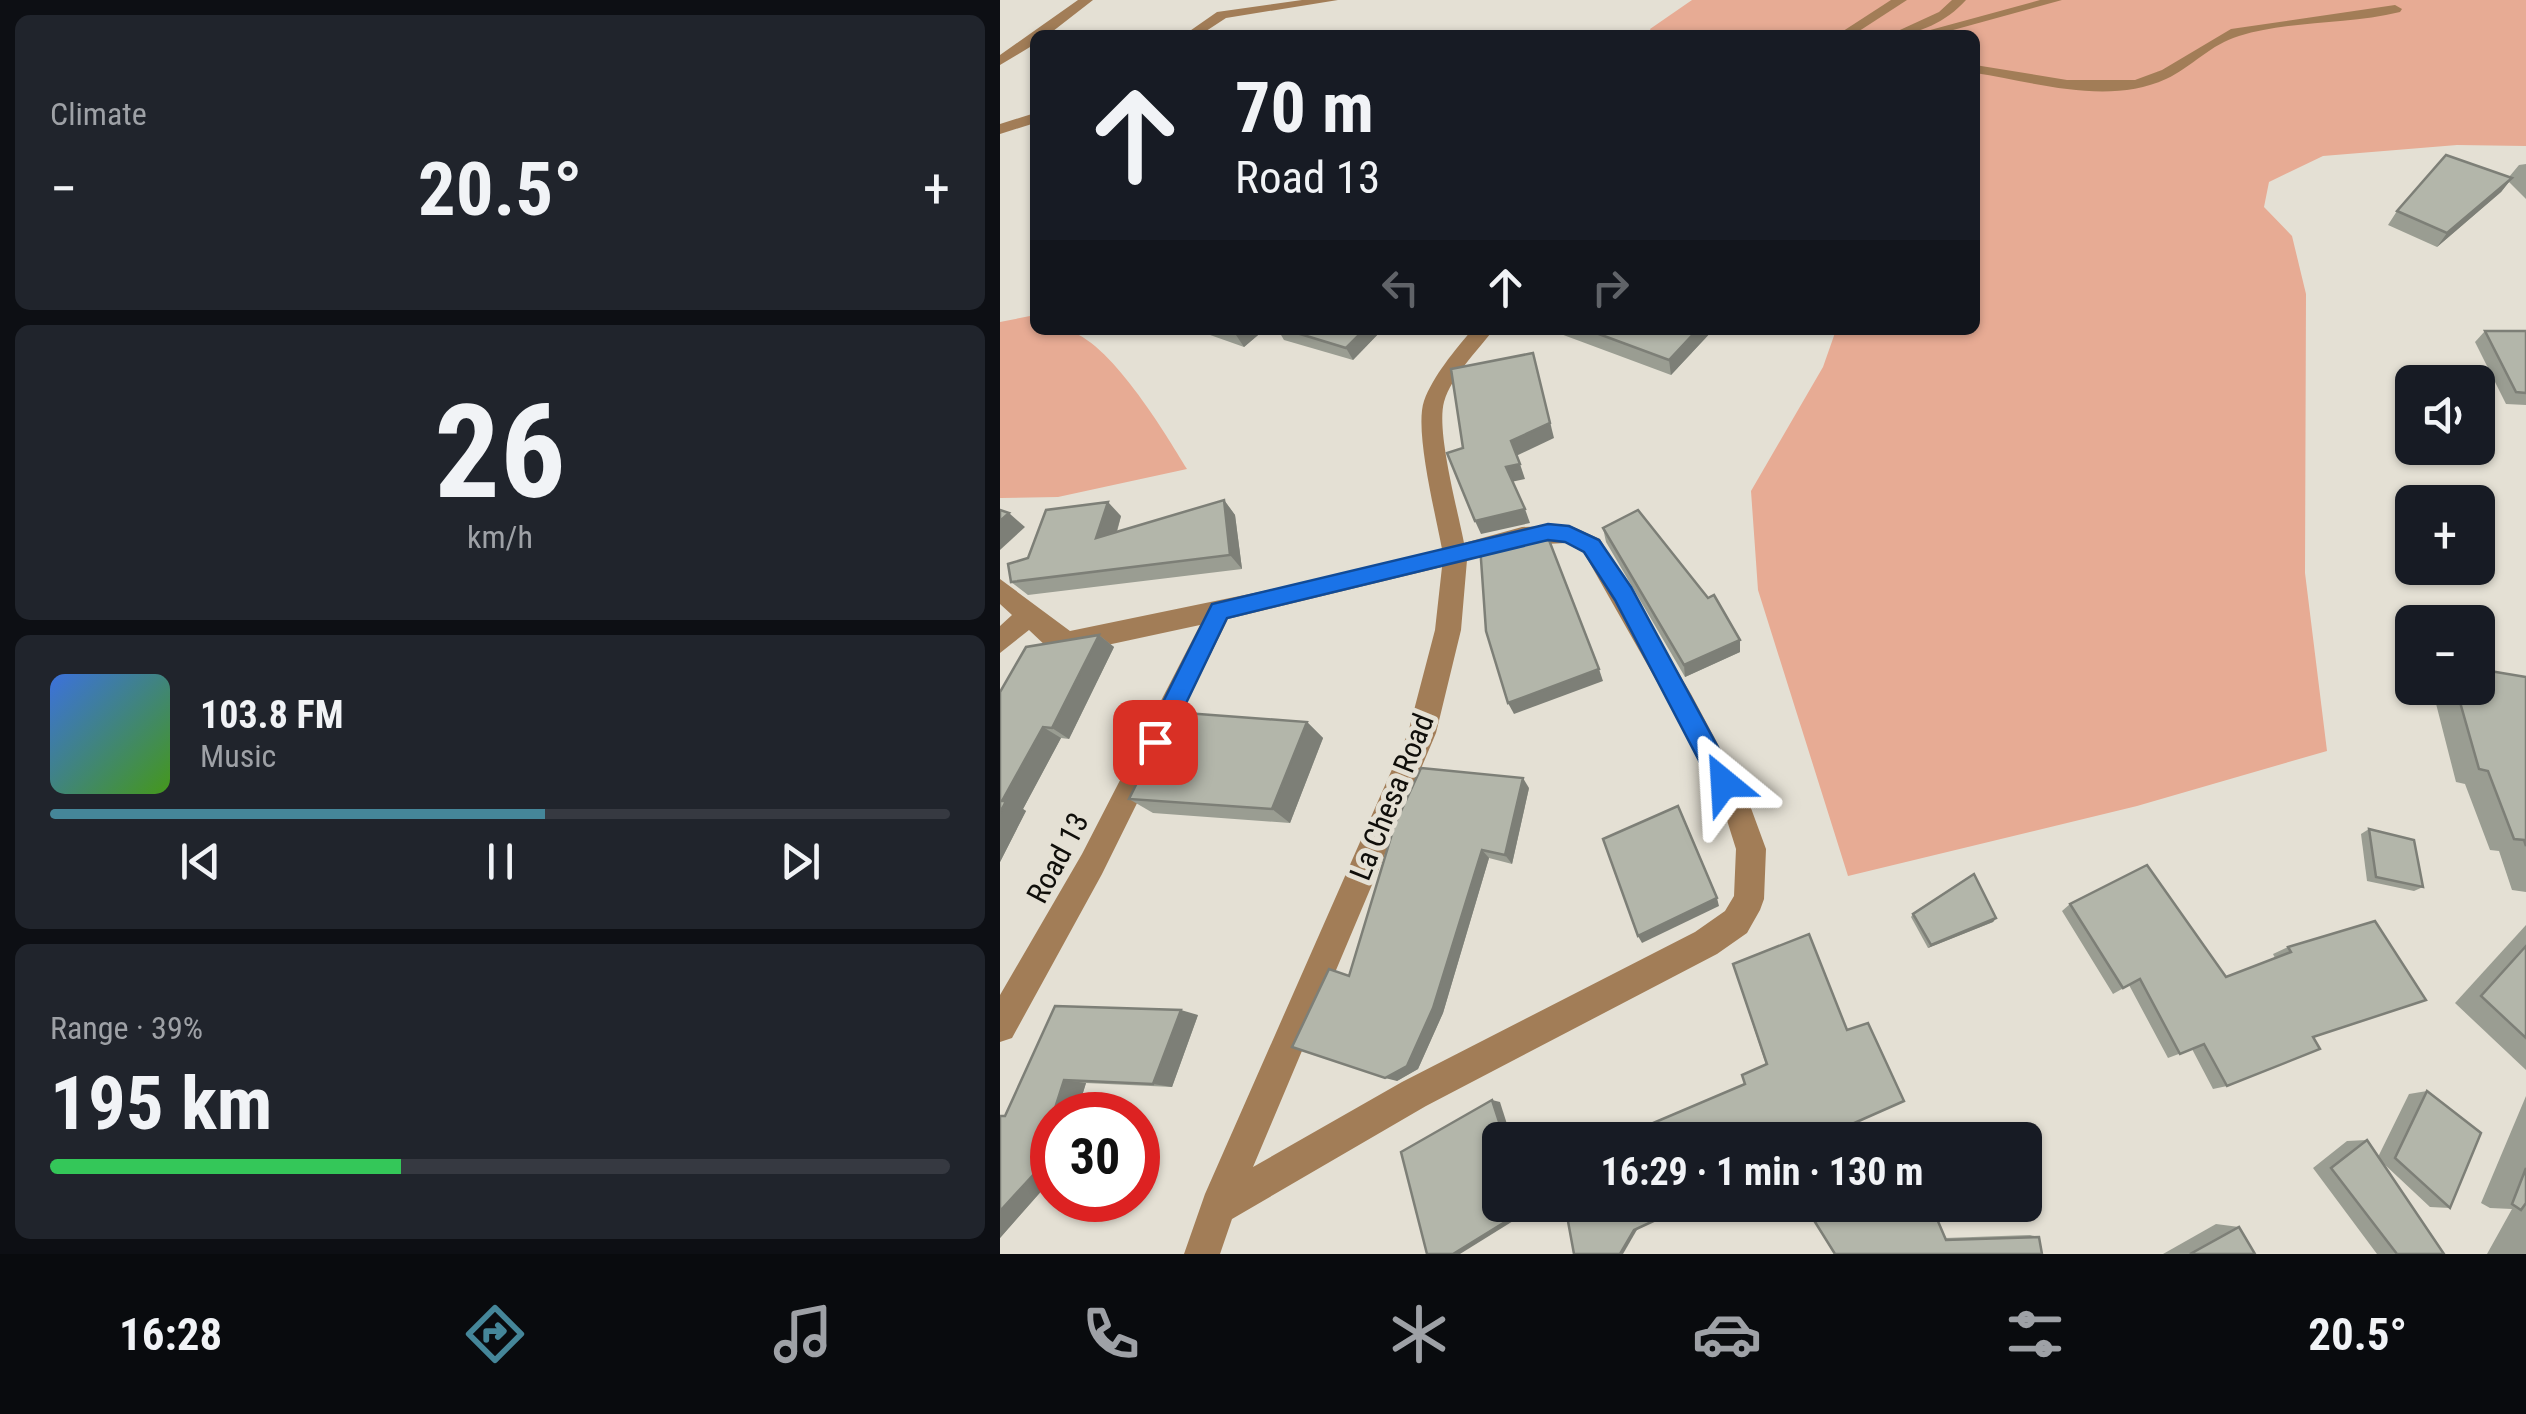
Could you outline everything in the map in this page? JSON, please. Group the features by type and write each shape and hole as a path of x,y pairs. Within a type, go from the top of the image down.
{"street":[{"path":"1045,30 1086,0"},
{"path":"1199,30 1222,15 1331,0"},
{"path":"1852,30 1900,0"},
{"path":"1908,30 1944,15 1959,0"},
{"path":"1938,30 2055,0"},
{"path":"1980,70 2101,86 2135,84 2178,68 2232,32 2343,20 2394,10"},
{"path":"1000,61 1030,41"},
{"path":"1000,129 1030,120"},
{"name":"La Chesa Road","path":"1202,1254 1218,1207 1422,733 1448,630 1455,557 1436,449 1433,403 1461,355 1479,335"},
{"path":"1000,589 1057,640 1070,642 1455,557 1548,532 1569,534 1592,546 1623,594 1738,810 1751,849 1754,877 1749,899 1736,922 1706,943 1414,1094 1218,1207"},
{"name":"Road 13","path":"1000,1026 1092,864 1220,611"},
{"path":"1000,642 1029,615"}],"shaded area":[{"path":"1692,0 2526,0 2526,146 2457,145 2323,156 2269,182 2264,207 2292,236 2306,294 2305,573 2327,751 2137,806 1848,876 1758,590 1751,491 1823,367 1834,335 1980,335 1980,30 1650,29"},
{"path":"1030,316 1030,335 1078,335 1100,350 1134,389 1187,469 1058,497 1000,498 1000,322"}],"building":[{"path":"2446,155 2512,178 2447,233 2397,211"},
{"path":"2485,331 2526,331 2526,393 2516,392"},
{"path":"1303,335 1359,335 1346,348"},
{"path":"1602,335 1692,335 1669,360"},
{"path":"1533,353 1550,423 1511,441 1520,464 1506,467 1525,509 1475,521 1447,453 1463,448 1451,369"},
{"path":"1224,500 1230,555 1011,582 1008,564 1028,558 1046,510 1108,502 1096,538"},
{"path":"1638,510 1708,598 1714,595 1740,640 1684,665 1603,528"},
{"path":"1536,534 1540,541 1549,540 1599,669 1508,703 1486,631 1480,545"},
{"path":"1099,635 1052,728 1043,727 1002,801 1006,801 1000,813 1000,692 1026,647"},
{"path":"2495,672 2526,677 2526,846 2524,840 2514,839 2488,771 2479,769 2461,705 2495,705"},
{"path":"1172,712 1307,722 1272,809 1129,799"},
{"path":"1421,768 1523,778 1505,855 1482,850 1433,1008 1407,1066 1385,1078 1292,1047 1329,969 1349,976 1395,824"},
{"path":"1678,806 1717,898 1638,936 1603,839"},
{"path":"2369,829 2414,840 2423,887 2376,877"},
{"path":"2147,865 2226,977 2291,952 2288,947 2375,921 2426,1000 2313,1037 2320,1049 2227,1086 2204,1044 2180,1054 2140,979 2123,988 2070,904"},
{"path":"1974,874 1996,918 1931,945 1913,914"},
{"path":"1809,934 1847,1030 1868,1023 1904,1101 1857,1122 1655,1122 1745,1084 1742,1075 1767,1064 1733,964"},
{"path":"2526,946 2526,1038 2481,996"},
{"path":"1055,1006 1181,1010 1153,1084 1064,1080 1060,1092 1030,1092 1030,1178 1000,1211 1000,1116 1005,1116"},
{"path":"2427,1091 2481,1133 2450,1208 2395,1158"},
{"path":"1492,1100 1499,1122 1482,1122 1482,1222 1505,1222 1453,1254 1427,1254 1401,1152"},
{"path":"2367,1140 2444,1254 2397,1254 2331,1168"},
{"path":"2526,1168 2526,1203 2521,1210 2512,1204"},
{"path":"1568,1222 1651,1222 1634,1230 1620,1254 1574,1254"},
{"path":"1815,1222 1938,1222 1946,1240 2039,1237 2042,1254 1835,1254"},
{"path":"2239,1227 2255,1254 2190,1254"}],"route":[{"path":"1155,742 1198,647 1220,611 1350,583 1548,532 1569,534 1592,546 1623,594 1724,783"}]}
